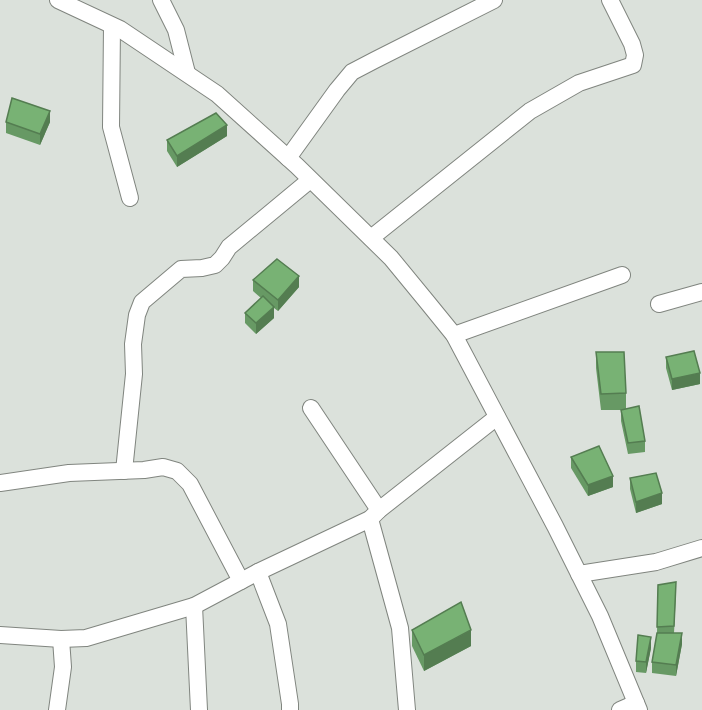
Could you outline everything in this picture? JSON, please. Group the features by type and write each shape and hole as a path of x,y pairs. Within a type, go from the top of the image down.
{"street":[{"path":"58,0 112,26 218,94 391,258 454,335 600,616 637,707 620,710"},
{"path":"161,0 176,30 187,73"},
{"path":"288,158 352,72 494,0"},
{"path":"371,238 530,111 579,83 633,65 635,55 632,44 610,0"},
{"path":"112,26 111,127 130,198"},
{"path":"124,471 134,374 133,344 137,315 142,302 181,269 215,265 229,246 310,180"},
{"path":"454,335 622,275"},
{"path":"659,303 702,292"},
{"path":"311,408 375,514 400,628 407,710"},
{"path":"0,635 61,639 86,638 194,606 375,514 496,417"},
{"path":"0,483 69,473 163,467 177,471 190,484 241,581"},
{"path":"579,574 656,562 702,548"},
{"path":"258,572 278,624 290,710"},
{"path":"194,606 199,710"},
{"path":"57,710 63,667 61,639"}],"building":[{"path":"12,98 50,111 40,134 6,122"},
{"path":"216,113 227,125 177,156 167,140"},
{"path":"277,259 299,276 278,300 253,280"},
{"path":"263,296 274,307 256,323 245,313"},
{"path":"694,351 700,373 672,379 666,357"},
{"path":"596,352 624,352 626,393 601,394"},
{"path":"639,406 645,441 628,443 621,410"},
{"path":"599,446 613,476 588,485 571,457"},
{"path":"656,473 662,493 636,502 630,478"},
{"path":"676,582 674,626 657,627 658,585"},
{"path":"461,602 471,630 424,655 412,630"},
{"path":"657,633 682,633 676,665 652,662"},
{"path":"638,635 651,637 646,662 636,661"}]}
